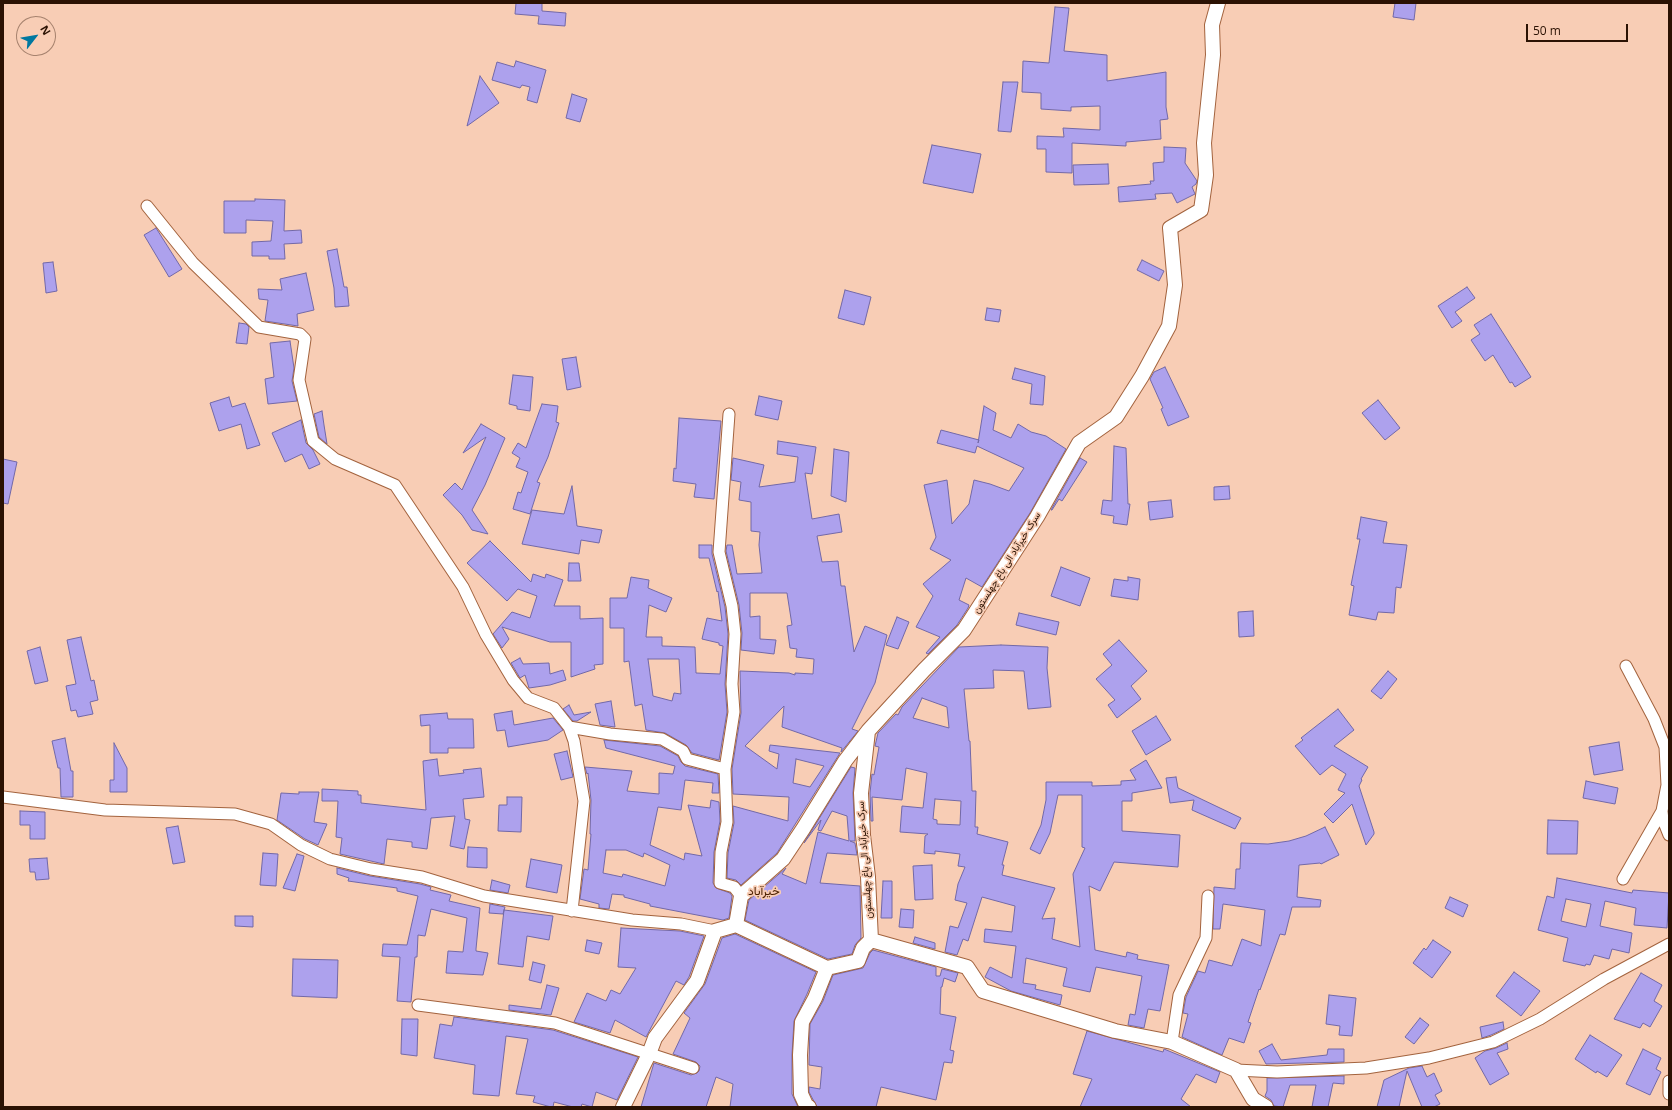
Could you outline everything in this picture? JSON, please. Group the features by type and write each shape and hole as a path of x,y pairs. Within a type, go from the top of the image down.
{"street":[{"name":"سرک خیرآباد الی باغ چهلستون","path":"870,940 868,877 860,793 868,731 924,670 964,630 1037,517 1079,442 1116,416 1142,376 1169,326 1175,285 1170,228 1201,210 1206,175 1204,143 1213,55 1212,25 1218,3"},
{"path":"147,206 193,263 259,327 300,334 304,339 299,380 313,441 335,459 395,485 463,587 486,635 513,680 528,698 554,708 569,727 574,741 584,801 572,911"},
{"path":"729,414 719,552 732,606 735,634 732,684 734,712 725,769 726,822 721,852 720,883 734,887 741,896"},
{"path":"1626,666 1654,719 1665,747 1667,785 1662,811 1663,820 1669,835"},
{"path":"569,727 610,734 662,739 683,751 687,759 725,769"},
{"path":"736,925 741,896 783,859 845,761 868,731"},
{"path":"3,797 105,810 181,811 235,814 271,824 300,845 330,859 371,869 422,878 484,896 572,911 632,920 681,924 715,931 736,925 827,968 858,960 863,948 870,940 968,967 983,991 1115,1031 1172,1042 1236,1070 1277,1072 1366,1068 1429,1058 1493,1042 1540,1019 1604,979 1669,944"},
{"path":"1623,879 1662,811"},
{"path":"1172,1042 1179,995 1206,938 1208,896"},
{"path":"623,1107 649,1054 655,1038 697,981 715,931"},
{"path":"809,1107 806,1105 801,1094 800,1055 802,1022 815,998 827,968"},
{"path":"418,1005 555,1023 693,1068"},
{"path":"1236,1070 1253,1099 1266,1107"},
{"path":"1669,1081 1669,1094"}],"building":[{"path":"516,3 542,3 542,11 566,13 565,26 538,24 539,16 515,14"},
{"path":"1395,3 1416,3 1414,20 1393,17"},
{"path":"1055,7 1069,8 1064,51 1107,55 1107,81 1166,72 1166,107 1168,119 1160,120 1161,139 1126,142 1126,146 1072,143 1072,173 1046,172 1046,149 1037,149 1037,136 1064,137 1063,128 1100,130 1100,106 1071,107 1071,111 1041,109 1041,93 1022,92 1023,61 1049,63"},
{"path":"516,61 546,70 537,103 527,100 530,87 522,85 520,88 492,80 497,62 514,67"},
{"path":"480,76 499,103 467,126"},
{"path":"1003,82 1018,82 1011,132 998,131"},
{"path":"572,94 587,99 580,122 566,118"},
{"path":"932,145 981,154 973,193 923,183"},
{"path":"1164,147 1186,148 1185,163 1197,181 1192,187 1195,194 1177,203 1172,193 1155,194 1156,199 1119,202 1118,187 1151,184 1150,181 1154,181 1153,163 1164,162"},
{"path":"1108,164 1109,184 1074,185 1073,165"},
{"path":"255,199 285,200 284,231 301,230 302,243 284,244 285,259 269,259 269,256 252,256 252,242 271,241 273,221 246,220 246,233 224,233 224,201 255,201"},
{"path":"156,228 182,269 169,277 144,235"},
{"path":"337,249 344,287 347,287 349,306 335,307 334,288 327,251"},
{"path":"1142,260 1164,271 1159,281 1137,270"},
{"path":"53,262 57,291 46,293 43,263"},
{"path":"306,273 314,310 297,314 298,326 265,321 268,300 259,299 258,289 282,290 280,279"},
{"path":"1467,287 1475,298 1455,312 1462,321 1452,328 1438,306"},
{"path":"845,290 871,297 864,325 838,318"},
{"path":"987,308 1001,310 999,322 985,320"},
{"path":"1491,314 1531,377 1515,387 1512,382 1510,383 1493,355 1485,361 1471,340 1480,334 1474,325"},
{"path":"239,323 246,324 249,327 247,344 236,343"},
{"path":"290,341 294,368 292,381 297,401 268,404 265,379 274,377 270,343"},
{"path":"576,357 581,387 567,390 562,359"},
{"path":"1165,367 1189,417 1168,426 1161,409 1163,408 1150,379 1154,372"},
{"path":"1015,368 1045,376 1043,405 1030,404 1032,384 1012,379"},
{"path":"513,375 533,377 530,411 517,409 517,406 509,404"},
{"path":"759,396 782,401 778,420 755,415"},
{"path":"229,397 232,407 245,403 260,445 247,449 241,424 219,431 210,403"},
{"path":"1378,400 1400,428 1385,440 1362,413"},
{"path":"542,404 558,406 556,422 559,423 548,457 537,482 540,483 530,514 513,509 518,492 521,493 528,472 516,467 520,458 512,453 518,443 526,448"},
{"path":"984,406 996,413 993,430 1011,438 1018,424 1031,432 1046,436 1066,449 1030,513 982,587 966,578 959,600 969,605 968,608 957,625 928,654 926,653 940,637 916,627 933,596 923,584 951,560 930,549 936,537 924,485 947,480 952,524 969,504 974,480 1009,491 1024,468 977,446 975,453 937,443 941,430 979,440"},
{"path":"322,411 327,444 319,437 314,414"},
{"path":"679,418 721,421 714,499 694,497 696,484 673,481 674,468 676,469"},
{"path":"301,420 306,443 313,450 320,464 309,469 302,454 285,462 272,433"},
{"path":"481,424 505,438 485,485 472,510 488,534 472,530 462,515 443,495 455,483 462,490 486,437 463,453"},
{"path":"778,441 816,447 812,474 805,473 812,519 839,514 842,532 817,536 822,562 838,561 841,586 845,586 854,652 865,626 887,635 875,683 852,729 858,731 841,752 842,748 782,727 784,706 745,746 777,769 779,754 769,751 770,745 840,753 777,853 741,885 736,880 727,878 728,853 734,823 733,806 788,821 789,797 733,794 732,769 741,713 740,671 789,673 795,675 795,673 813,674 814,659 796,657 797,649 790,648 787,626 792,625 787,593 750,593 750,617 760,616 760,639 776,640 774,654 741,650 742,633 739,605 726,551 727,545 732,545 737,574 762,573 759,545 760,532 751,531 751,502 739,500 741,482 731,480 733,458 764,465 759,487 795,482 798,457 777,454","holes":["796,759 824,766 810,787 793,783"]},
{"path":"1114,446 1126,448 1128,504 1130,504 1127,525 1113,523 1114,516 1101,514 1103,500 1112,501"},
{"path":"834,449 849,452 846,502 831,496"},
{"path":"1080,458 1087,462 1062,501 1059,499 1051,510"},
{"path":"3,459 17,462 8,504 3,503"},
{"path":"572,486 577,526 602,530 599,543 581,540 579,554 522,544 532,510 564,514"},
{"path":"1229,486 1230,499 1214,500 1214,487"},
{"path":"1171,500 1173,517 1150,520 1148,502"},
{"path":"1361,517 1387,522 1383,543 1407,545 1401,588 1396,587 1394,613 1378,612 1376,620 1349,615 1354,586 1351,585 1360,539 1357,539"},
{"path":"490,541 531,582 533,574 545,578 546,574 563,580 554,606 580,606 580,619 603,618 603,664 594,665 595,669 571,677 571,642 550,642 502,627 509,639 502,648 493,634 512,612 530,618 537,596 518,589 507,601 467,563"},
{"path":"699,545 712,545 712,554 725,607 728,634 725,684 727,712 719,760 692,753 686,745 665,733 646,730 642,704 635,706 629,661 624,662 624,628 610,628 610,598 627,598 631,577 649,580 648,588 672,598 666,612 649,605 646,637 662,637 662,646 695,647 696,673 720,674 723,646 719,645 719,643 702,639 707,618 722,621 718,591 717,592 709,558 699,558","holes":["648,659 679,659 681,694 674,693 672,701 653,696"]},
{"path":"569,563 579,563 581,581 568,581"},
{"path":"1061,567 1090,578 1080,606 1051,596"},
{"path":"1128,577 1140,579 1138,600 1111,596 1114,579 1128,581"},
{"path":"1253,611 1254,636 1239,637 1238,612"},
{"path":"1019,613 1059,622 1056,635 1016,625"},
{"path":"897,617 909,622 898,649 886,645"},
{"path":"81,637 91,681 94,680 98,700 90,702 93,714 78,717 76,710 71,711 66,686 76,684 67,640"},
{"path":"1119,640 1147,671 1131,686 1141,699 1117,718 1108,705 1115,700 1096,679 1112,665 1103,654"},
{"path":"1001,645 1048,647 1047,668 1051,707 1028,709 1024,671 993,670 994,688 964,689 970,741 972,791 976,791 975,827 978,827 977,834 1008,842 1002,865 1004,865 1002,875 1055,888 1042,919 1055,918 1052,939 1080,947 1073,874 1085,848 1082,847 1082,795 1058,795 1050,833 1040,854 1030,849 1041,825 1046,800 1046,782 1092,782 1092,786 1121,785 1121,781 1136,780 1130,770 1146,760 1162,788 1132,793 1132,801 1122,801 1122,831 1180,835 1178,867 1114,862 1100,891 1089,886 1095,950 1126,957 1127,952 1138,955 1137,959 1169,965 1160,1011 1148,1009 1144,1028 1128,1025 1130,1014 1135,1015 1142,976 1096,967 1090,992 1063,986 1067,968 1026,958 1023,983 1036,985 1035,989 1062,995 1060,1005 1011,991 985,977 990,967 1012,978 1016,946 984,942 985,929 1012,932 1015,906 982,897 968,941 963,939 957,955 945,952 950,926 958,928 967,903 955,900 958,884 965,867 958,866 960,854 935,851 935,854 924,853 925,836 928,834 900,832 902,806 923,808 927,773 906,768 902,800 872,797 873,821 871,821 870,793 872,774 874,775 879,747 875,746 878,733 896,714 898,715 902,707 959,647","holes":["922,698 947,707 949,728 913,718","935,799 961,801 960,825 937,824 937,820 933,819"]},
{"path":"40,647 48,681 35,684 27,651"},
{"path":"520,658 523,664 549,663 550,674 563,670 566,680 550,685 529,688 525,675 520,678 511,663"},
{"path":"1388,671 1397,679 1381,699 1371,691"},
{"path":"611,701 615,727 600,725 595,704"},
{"path":"569,705 574,715 591,712 577,721 573,721 563,709"},
{"path":"1338,709 1354,730 1334,746 1368,767 1359,786 1374,832 1366,845 1352,804 1333,823 1324,814 1345,793 1338,790 1346,774 1332,765 1320,775 1295,746 1303,740 1301,738"},
{"path":"512,711 514,725 553,718 563,730 548,740 508,747 505,730 497,731 494,714"},
{"path":"447,713 448,719 473,719 474,748 448,748 448,753 430,753 430,725 421,726 420,715"},
{"path":"1156,716 1171,740 1146,755 1132,731"},
{"path":"65,738 71,771 73,771 73,797 61,797 60,768 58,768 52,741"},
{"path":"604,740 660,746 678,756 685,766 718,774 719,793 712,793 713,783 685,780 681,810 658,807 650,845 684,860 685,853 702,856 688,805 710,808 711,800 719,802 720,821 714,852 713,883 716,888 730,893 732,896 729,918 723,920 650,906 650,904 624,897 624,895 612,894 609,909 599,908 599,904 580,899 584,869 588,870 591,834 591,800 588,773 587,774 585,767 632,771 627,791 659,794 659,773 673,774 675,766 606,748","holes":["606,850 626,850 643,857 644,853 670,865 665,886 623,874 622,877 603,873"]},
{"path":"1619,742 1623,770 1594,775 1589,747"},
{"path":"114,743 127,768 127,792 110,792 110,780 114,780"},
{"path":"567,751 573,777 561,780 554,754"},
{"path":"437,759 439,776 464,773 463,770 481,768 484,797 463,799 465,819 470,820 464,849 450,846 455,816 431,818 427,849 412,847 412,842 387,839 384,864 340,854 342,838 336,837 338,801 322,801 322,789 358,791 358,795 361,795 361,803 426,810 423,761"},
{"path":"851,767 855,768 853,793 855,841 850,841 855,843 857,855 827,853 820,883 860,886 861,938 855,945 852,954 828,959 745,920 749,900 786,868 782,874 806,884 818,832 849,841 847,816 832,811 821,831 818,830 821,820 804,843"},
{"path":"1176,777 1178,788 1241,818 1235,829 1192,810 1194,800 1170,803 1166,778"},
{"path":"1586,781 1618,788 1615,804 1583,798"},
{"path":"299,792 319,792 314,822 327,824 318,845 305,839 277,820 281,793 299,794"},
{"path":"507,797 522,797 521,832 498,831 499,805 507,805"},
{"path":"20,811 45,812 45,839 30,839 30,825 20,825"},
{"path":"1548,820 1578,821 1577,854 1547,854"},
{"path":"178,826 185,862 173,864 166,828"},
{"path":"1325,827 1339,855 1321,864 1299,865 1297,897 1321,900 1320,907 1292,907 1285,935 1280,934 1260,990 1259,989 1248,1022 1251,1023 1244,1043 1229,1038 1222,1055 1182,1037 1188,1014 1183,1013 1186,997 1198,971 1205,973 1209,960 1232,966 1242,939 1261,946 1265,910 1223,904 1220,929 1213,929 1214,887 1235,889 1236,869 1240,869 1241,843 1268,844 1289,841 1306,836"},
{"path":"468,847 487,848 487,868 467,867"},
{"path":"263,853 278,854 276,886 260,885"},
{"path":"297,854 304,856 295,891 283,888"},
{"path":"47,858 49,879 36,880 35,872 30,872 29,859"},
{"path":"531,859 562,865 557,893 526,887"},
{"path":"932,865 933,899 915,900 913,866"},
{"path":"337,868 370,876 431,887 430,890 451,895 449,901 480,908 476,951 488,953 483,975 446,973 448,951 463,952 467,918 431,909 425,936 418,935 417,957 415,957 411,1002 397,1001 400,957 382,956 383,944 407,945 418,896 397,891 397,888 348,881 349,878 337,874"},
{"path":"1557,878 1632,893 1633,890 1669,893 1667,928 1634,925 1636,908 1605,901 1600,926 1632,933 1629,953 1612,949 1609,959 1594,955 1590,965 1586,964 1585,966 1563,961 1568,938 1538,930 1547,896 1554,898","holes":["1566,899 1591,904 1586,927 1561,921"]},
{"path":"492,880 510,885 508,893 490,890"},
{"path":"883,881 892,881 892,918 881,918"},
{"path":"1450,897 1468,905 1463,917 1445,908"},
{"path":"490,904 505,907 503,914 489,913"},
{"path":"901,909 914,910 913,928 899,927"},
{"path":"504,910 553,916 549,940 527,936 523,967 498,964"},
{"path":"235,916 253,916 253,927 235,926"},
{"path":"621,928 680,931 704,936 689,977 684,985 676,981 646,1037 615,1020 610,1033 574,1022 587,993 606,1001 611,990 620,994 636,968 618,967"},
{"path":"735,934 816,972 794,1021 792,1094 798,1107 730,1107 733,1084 716,1077 706,1107 641,1107 654,1063 691,1075 699,1071 700,1066 696,1062 673,1054 690,1018 684,1013 705,984 722,938"},
{"path":"915,937 935,943 935,949 913,943"},
{"path":"587,940 602,943 599,954 585,951"},
{"path":"1433,940 1451,952 1432,978 1413,963 1424,948 1426,950"},
{"path":"873,950 936,967 936,976 940,976 942,969 958,973 955,982 944,978 941,987 940,1014 956,1017 950,1050 954,1051 952,1063 944,1062 936,1100 881,1087 876,1107 817,1107 809,1092 809,1087 820,1089 822,1067 809,1065 810,1024 823,1001 833,975 863,968"},
{"path":"293,959 338,960 337,998 292,996"},
{"path":"533,962 545,965 541,983 529,980"},
{"path":"1514,972 1540,991 1521,1016 1496,996"},
{"path":"1641,973 1662,985 1654,1001 1662,1006 1650,1027 1643,1023 1640,1028 1614,1019"},
{"path":"547,985 559,988 551,1015 509,1010 509,1005 541,1009"},
{"path":"1329,995 1356,998 1352,1036 1339,1035 1340,1026 1326,1024"},
{"path":"454,1017 553,1030 638,1057 617,1100 596,1092 592,1107 582,1104 581,1107 573,1107 554,1102 553,1107 551,1107 533,1102 535,1096 516,1094 528,1039 506,1036 499,1096 473,1094 475,1065 434,1058 440,1024 452,1026"},
{"path":"1420,1018 1429,1025 1414,1044 1405,1037"},
{"path":"402,1019 418,1019 417,1056 401,1054"},
{"path":"1503,1022 1504,1029 1482,1038 1480,1027"},
{"path":"1087,1031 1163,1052 1164,1049 1220,1072 1216,1083 1196,1074 1181,1099 1191,1107 1080,1107 1092,1079 1073,1074"},
{"path":"1590,1035 1622,1055 1607,1077 1597,1071 1596,1073 1575,1059"},
{"path":"1507,1043 1508,1049 1497,1053 1509,1074 1490,1085 1475,1058 1485,1051"},
{"path":"1272,1044 1281,1060 1327,1055 1328,1049 1344,1049 1344,1062 1266,1064 1259,1051"},
{"path":"1643,1049 1661,1058 1656,1069 1661,1072 1650,1095 1626,1084"},
{"path":"1422,1066 1427,1077 1434,1073 1442,1091 1435,1095 1440,1104 1434,1107 1422,1107 1407,1071 1399,1107 1377,1107 1384,1080 1409,1068"},
{"path":"1344,1076 1344,1084 1333,1083 1328,1107 1312,1107 1316,1085 1290,1085 1283,1107 1274,1106 1271,1100 1265,1096 1267,1091 1267,1078"}],"district":[{"name":"خیرآباد","path":"764,892"}]}
